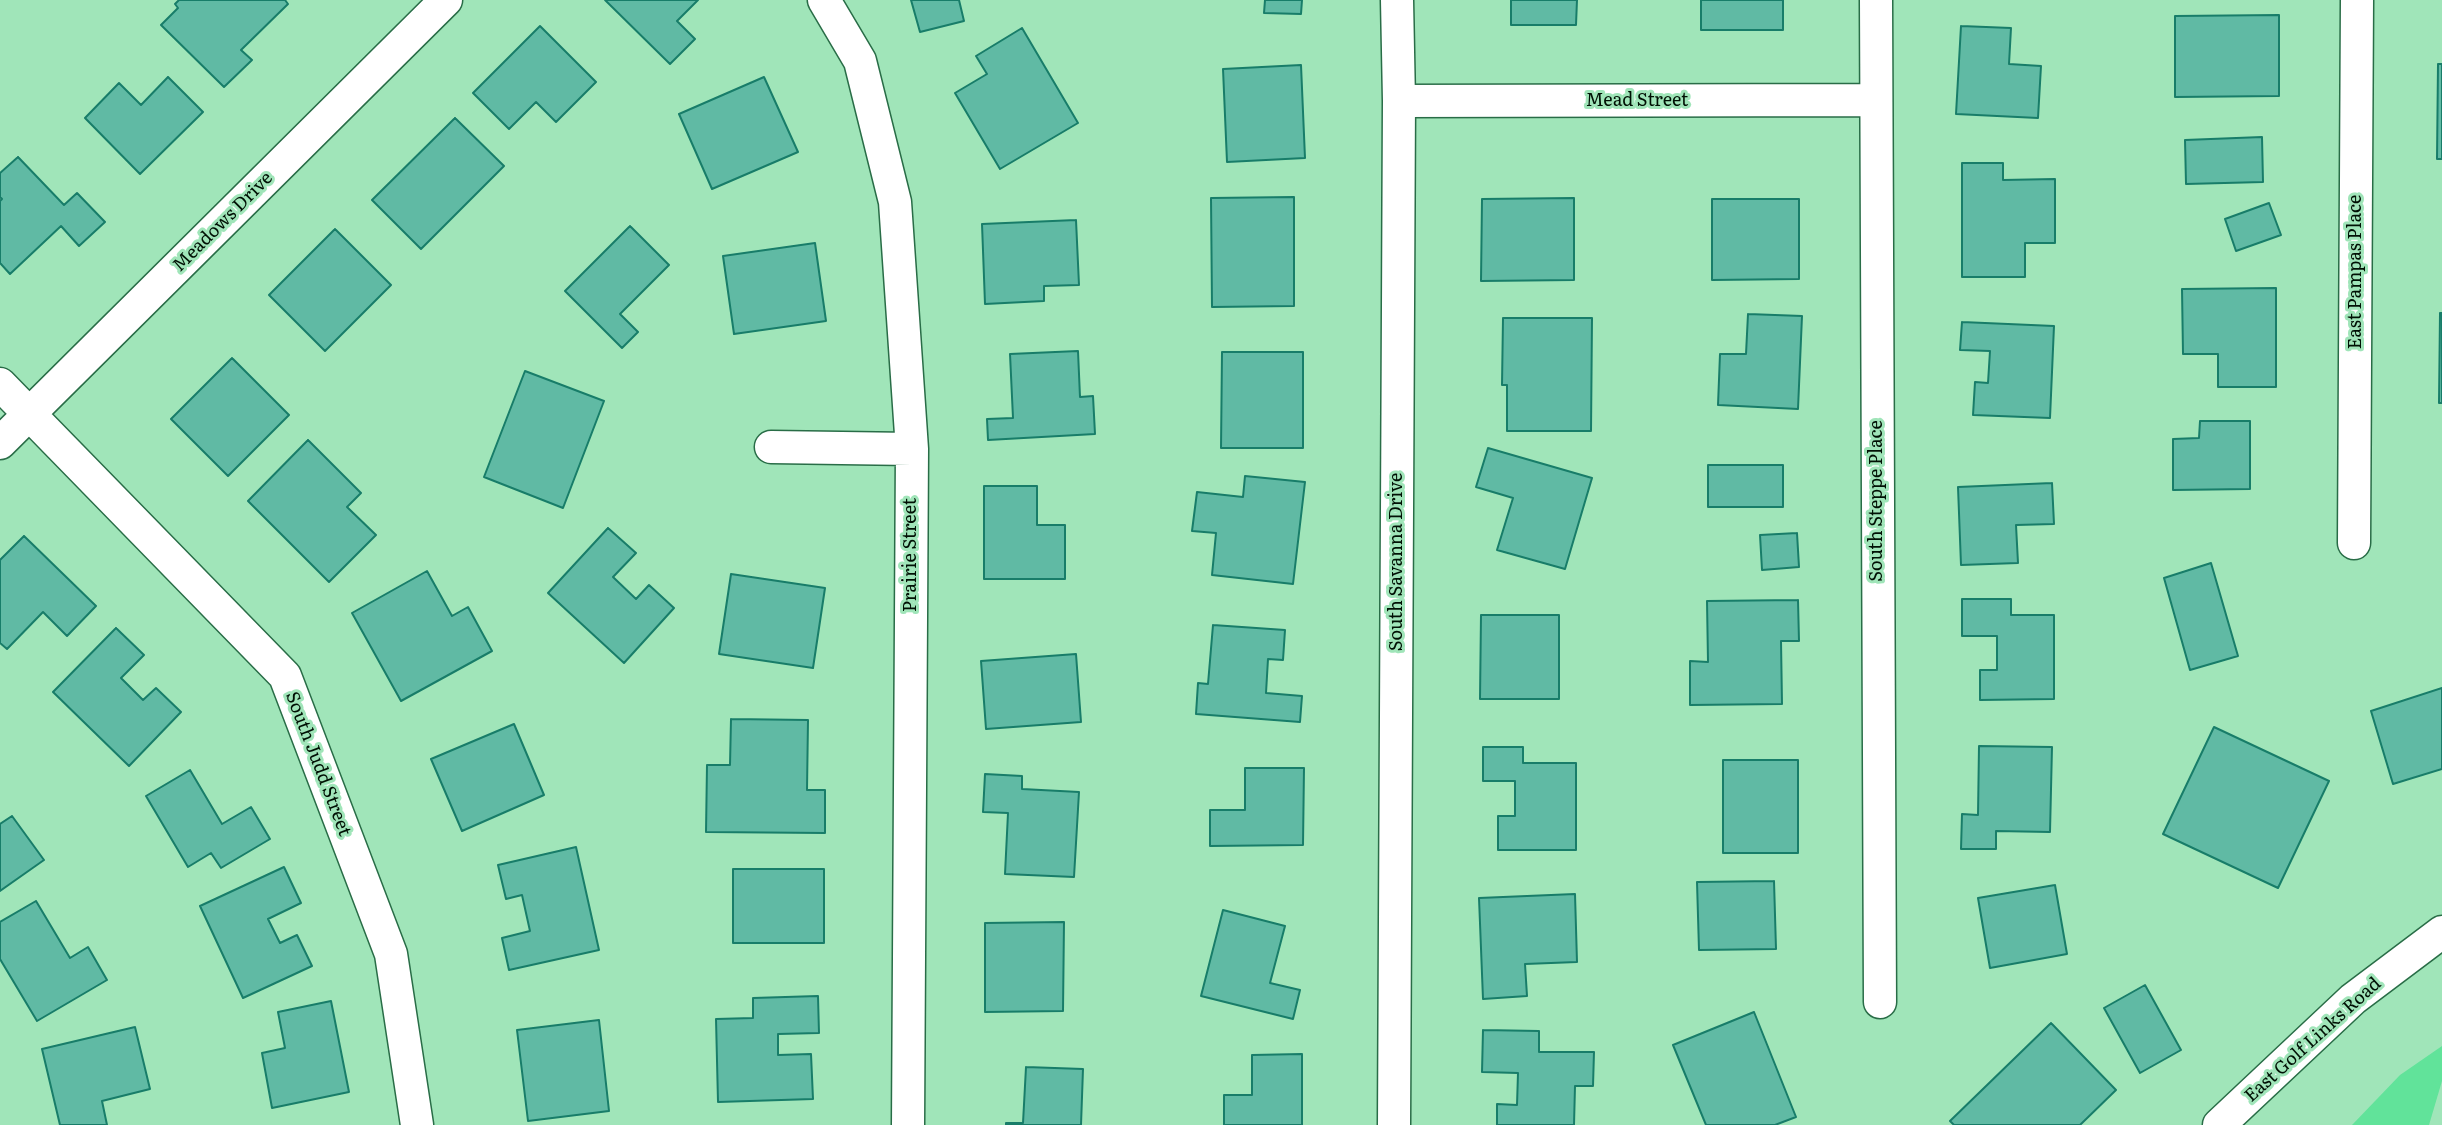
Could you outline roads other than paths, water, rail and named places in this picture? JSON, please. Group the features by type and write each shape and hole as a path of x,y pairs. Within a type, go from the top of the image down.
{"street":[{"name":"Meadows Drive","path":"0,443 446,0"},
{"name":"Prairie Street","path":"824,0 860,61 895,202 912,449 908,1125"},
{"name":"South Savanna Drive","path":"1394,1125 1399,101 1397,0"},
{"name":"South Steppe Place","path":"1876,0 1874,100 1880,1002"},
{"name":"East Pampas Place","path":"2354,543 2357,0"},
{"name":"Mead Street","path":"1399,101 1874,100"},
{"name":"South Judd Street","path":"0,384 285,676 391,954 417,1125"},
{"path":"771,447 912,449"},
{"name":"East Golf Links Road","path":"2219,1125 2353,999 2442,932"}]}
